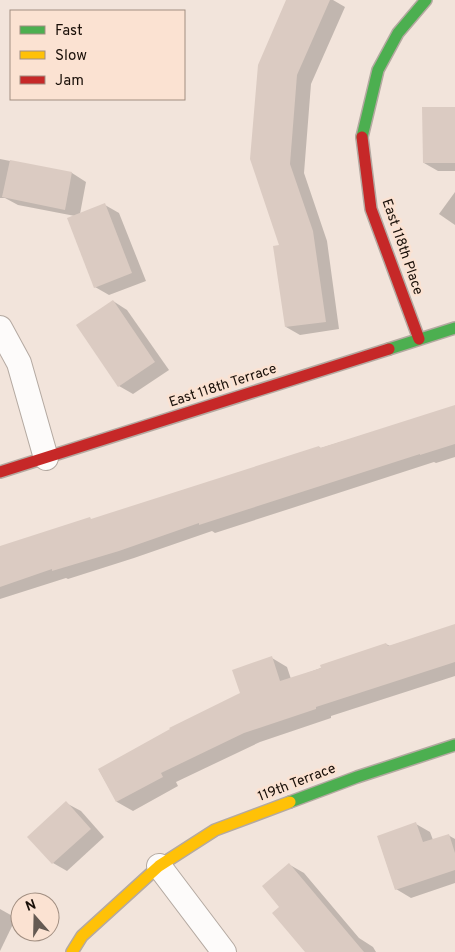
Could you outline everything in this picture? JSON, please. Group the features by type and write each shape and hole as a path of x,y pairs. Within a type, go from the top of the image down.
{"street":[{"name":"East 118th Place","path":"419,339 371,209 362,139 378,70 398,33 426,0"},
{"path":"0,328 19,363 46,458"},
{"name":"East 118th Terrace","path":"0,472 455,328"},
{"name":"119th Terrace","path":"72,952 82,936 158,866 215,830 357,777 455,745"},
{"path":"158,866 224,952"}],"building":[{"path":"286,0 330,0 297,75 290,164 313,231 326,322 285,327 273,246 279,245 250,159 258,65"},
{"path":"422,107 455,107 455,163 423,163"},
{"path":"10,160 72,172 65,210 2,197"},
{"path":"105,203 132,273 94,288 67,218"},
{"path":"113,300 155,362 118,387 76,325"},
{"path":"455,405 455,444 199,525 199,523 119,551 52,571 52,569 0,587 0,546"},
{"path":"455,624 455,662 316,707 316,709 244,733 161,773 163,777 116,802 98,769 169,728 240,693 232,670 272,656 280,681 321,668 320,665 386,643 388,646"},
{"path":"66,801 91,829 52,864 27,837"},
{"path":"416,822 423,842 449,834 455,853 455,870 395,890 377,836"},
{"path":"289,863 364,952 305,952 272,913 279,907 262,886"}],"traffic: fast":[{"path":"362,137 378,70 398,33 426,0"},
{"path":"389,349 455,328"},
{"path":"290,802 357,777 455,745"}],"traffic: slow":[{"path":"72,952 82,936 159,866 215,830 290,802"}],"traffic: jam":[{"path":"362,137 371,209 419,339"},
{"path":"0,472 389,349"}]}
